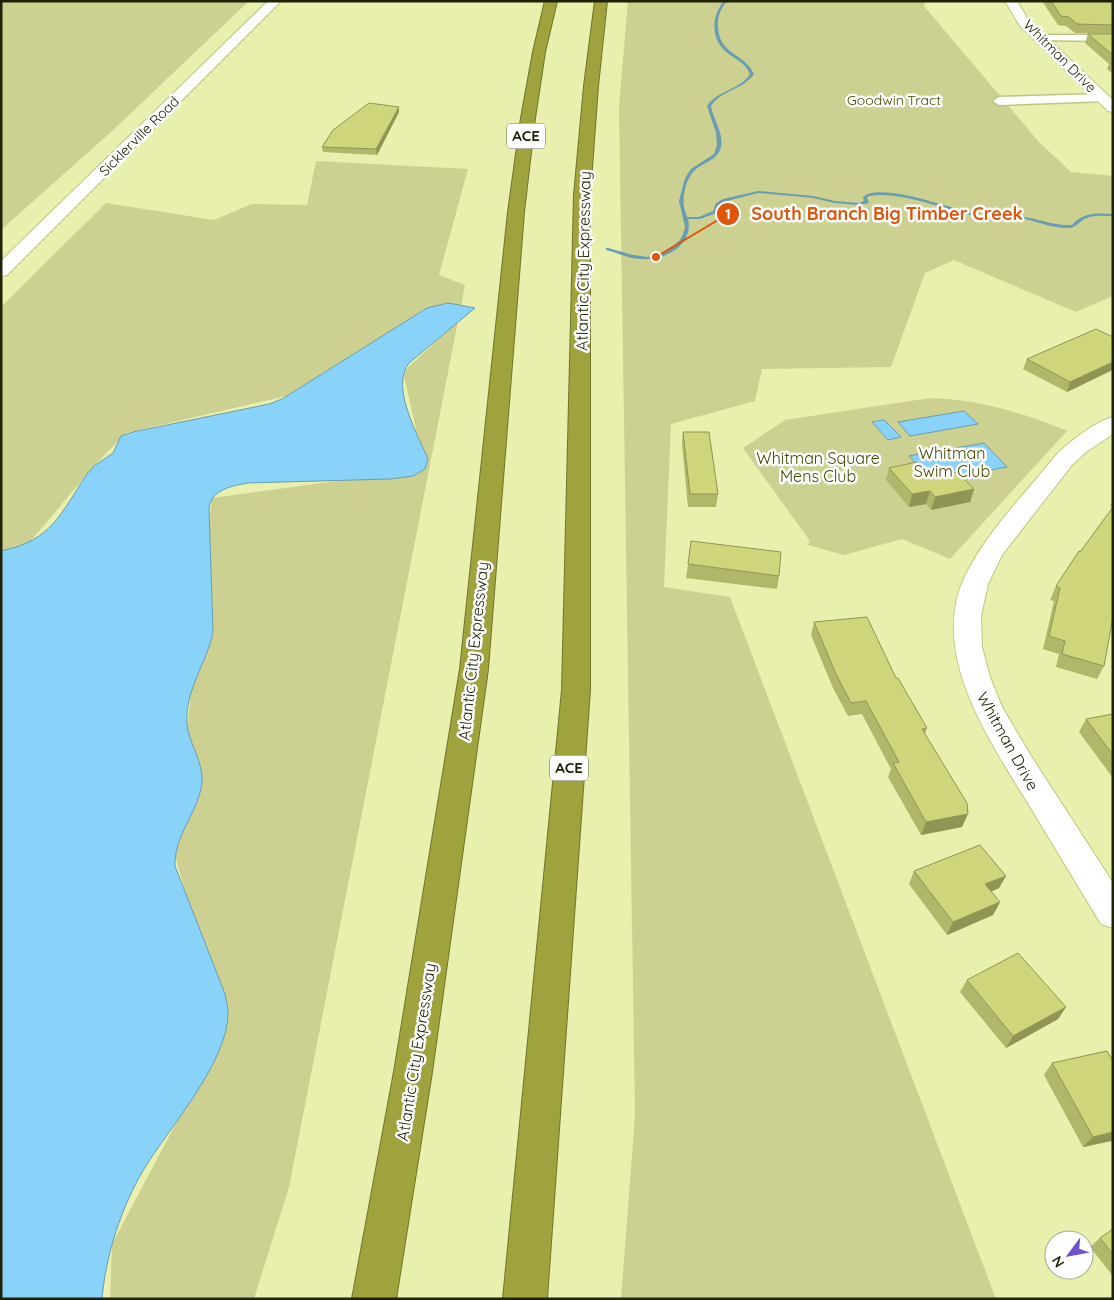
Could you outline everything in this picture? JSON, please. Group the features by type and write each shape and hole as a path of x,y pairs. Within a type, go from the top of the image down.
{"highway":[{"name":"Atlantic City Expressway","path":"374,1299 413,1072 474,669 516,212 528,118 539,52 551,1"},
{"name":"Atlantic City Expressway","path":"525,1299 576,690 582,195 591,86 601,1"}],"street":[{"name":"Sicklerville Road","path":"1,271 275,1"},
{"name":"Whitman Drive","path":"1011,1 1024,23 1113,108"},
{"path":"1039,38 1113,38"},
{"path":"999,101 1102,98"},
{"name":"Whitman Drive","path":"1113,424 1078,447 1064,460 991,552 981,568 975,586 969,607 967,633 974,675 982,700 1113,913"}],"green space":[{"path":"1,1 249,1 112,131 1,230"},
{"name":"Goodwin Tract","path":"628,1 925,1 924,6 1039,142 1071,172 1113,176 1113,296 1076,312 954,260 925,273 891,367 762,369 755,401 671,424 664,587 730,597 996,1299 621,1299 635,1116 619,106"},
{"path":"316,161 468,169 439,275 465,285 461,307 427,308 286,396 126,433 94,466 29,543 1,553 1,307 106,203 214,220 252,204 307,205"},
{"path":"458,321 289,1187 254,1299 110,1299 112,1244 225,1031 174,852 212,498 425,469 403,372"},
{"path":"930,398 965,401 1000,408 1034,418 1067,431 950,559 902,539 844,555 808,545 810,541 743,448 785,420"}],"water":[{"path":"448,303 475,308 409,363 404,373 404,398 428,459 425,469 413,476 390,479 248,483 218,493 211,502 209,508 213,633 189,700 187,712 188,732 201,768 202,783 200,794 178,844 175,866 225,994 228,1013 225,1032 208,1073 144,1169 128,1199 111,1248 102,1299 1,1299 1,551 33,540 44,532 62,513 87,474 94,466 113,453 121,436 269,404 282,399 427,308"},
{"path":"964,411 978,424 910,436 898,422"},
{"path":"884,420 901,437 888,440 872,422"},
{"path":"984,443 1007,467 931,481 909,456"}],"building":[{"path":"1051,1 1113,1 1113,25 1077,24 1069,17 1061,16"},
{"path":"1088,34 1113,34 1113,55"},
{"path":"369,103 399,107 376,149 322,147 333,130"},
{"path":"1096,329 1113,337 1113,362 1070,382 1027,359"},
{"path":"683,432 709,432 718,494 690,494"},
{"path":"917,462 930,477 957,472 974,489 935,497 930,491 912,494 889,468"},
{"path":"1113,507 1113,617 1104,666 1062,654 1065,641 1049,636 1060,588 1056,586 1079,551"},
{"path":"691,541 781,552 779,576 688,564"},
{"path":"867,617 896,678 898,678 927,728 922,729 967,803 968,814 926,822 893,763 899,762 866,701 851,703 836,674 814,622"},
{"path":"1113,714 1113,755 1086,719"},
{"path":"980,845 1006,876 985,884 1000,902 953,922 914,871"},
{"path":"1018,953 1066,1007 1013,1036 967,980"},
{"path":"1107,1051 1113,1061 1113,1132 1093,1137 1052,1063"},
{"path":"1113,1229 1113,1254 1100,1238"}],"waterway":[{"path":"685,218 681,201 689,173 711,158 718,150 718,133 709,106 718,96 743,84 752,74 745,63 726,50 717,36 717,16 726,1"},
{"path":"685,218 700,218 715,212 718,204 725,200 758,192 813,197 835,202 859,204 867,202 865,197 868,195 894,195 909,197 981,216 1020,217 1053,225 1067,226 1073,226 1081,219 1090,215 1113,215"},
{"path":"608,249 637,257 648,258 664,255 677,247 682,241 686,234 685,218"}],"place":[{"name":"South Branch Big Timber Creek","path":"656,257"}],"park label":[{"name":"Whitman Swim Club","path":"952,462"},
{"name":"Whitman Square Mens Club","path":"818,467"}]}
